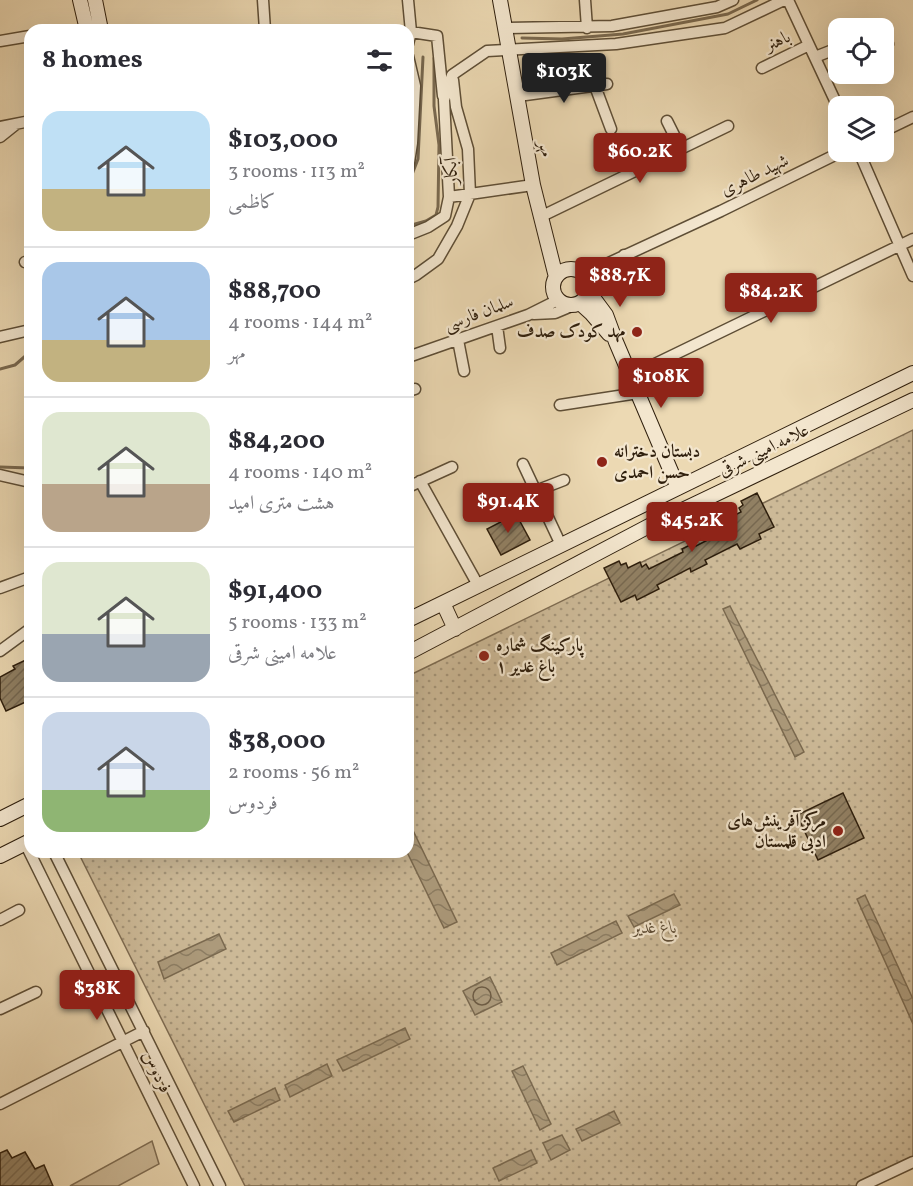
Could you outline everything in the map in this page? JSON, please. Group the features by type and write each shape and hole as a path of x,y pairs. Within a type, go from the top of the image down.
{"main road":[{"path":"80,0 86,24"},
{"path":"95,0 100,24"},
{"name":"مهر","path":"500,0 533,185 556,277"},
{"name":"مهر","path":"544,233 563,260 579,271"},
{"path":"577,304 584,300 589,291 589,282 579,271 564,270 556,277 553,286 558,300 563,303 577,304 591,313 616,342"},
{"path":"589,291 606,315 678,488"},
{"name":"علامه امینی شرقی","path":"414,617 913,373"},
{"name":"علامه امینی شرقی","path":"414,650 649,526 913,400"},
{"path":"443,603 455,629"},
{"path":"0,819 24,807"},
{"path":"0,856 24,844"}],"street":[{"path":"263,0 265,24"},
{"path":"408,0 410,24"},
{"path":"585,0 587,27"},
{"path":"506,28 612,26 717,7 733,0"},
{"path":"452,75 487,51 616,45 725,28 786,0 833,96"},
{"path":"414,32 437,36 444,100"},
{"path":"0,41 24,37"},
{"name":"باهنر","path":"762,68 809,45"},
{"path":"815,57 828,52"},
{"name":"آبکار","path":"414,233 445,216 449,197 444,100 452,75"},
{"name":"آبکار","path":"414,277 438,259 457,226 470,194 468,149 456,107 452,75"},
{"path":"414,82 414,105"},
{"path":"518,96 607,84"},
{"path":"595,86 611,129"},
{"path":"894,126 913,117"},
{"path":"667,121 681,149"},
{"path":"0,128 24,123"},
{"path":"0,137 15,125"},
{"path":"540,217 728,126"},
{"name":"شهید طاهری","path":"579,271 624,255 828,158"},
{"path":"864,162 913,276"},
{"path":"449,197 533,185"},
{"path":"630,376 913,239"},
{"path":"624,255 636,276"},
{"name":"سلمان فارسی","path":"414,355 528,315 558,300"},
{"name":"سلمان فارسی","path":"528,315 555,314 577,304"},
{"path":"497,326 500,348"},
{"path":"0,337 24,331"},
{"path":"458,340 464,371"},
{"path":"560,405 638,393"},
{"path":"523,464 561,545"},
{"path":"414,484 452,467"},
{"path":"0,475 24,481"},
{"path":"520,497 564,480"},
{"path":"420,481 478,585"},
{"path":"0,588 24,579"},
{"path":"0,651 24,633"},
{"name":"فردوس","path":"36,858 194,1186"},
{"name":"فردوس","path":"57,858 220,1186"},
{"path":"0,920 19,910"},
{"path":"0,1009 36,992"},
{"path":"0,1104 144,1031"},
{"path":"862,1186 913,1162"}],"green space":[{"name":"باغ غدیر","path":"913,430 913,1162 862,1186 245,1186 81,858 414,858 414,673"},
{"path":"152,1141 159,1164 118,1186 70,1186"}],"water":[{"path":"730,606 804,752 795,757 723,609"},
{"path":"414,832 457,922 444,928 410,858 414,858"},
{"path":"674,894 680,905 634,927 628,916"},
{"path":"865,895 913,999 913,1024 857,899"},
{"path":"616,921 622,933 557,965 551,953"},
{"path":"219,934 226,949 164,979 158,962"},
{"path":"490,977 502,1002 475,1015 463,991"},
{"path":"405,1028 410,1039 343,1071 337,1060"},
{"path":"327,1064 332,1076 290,1097 285,1085"},
{"path":"523,1066 551,1124 540,1130 512,1071"},
{"path":"275,1088 280,1100 234,1122 228,1111"},
{"path":"614,1111 620,1123 582,1141 576,1129"},
{"path":"562,1135 570,1150 551,1160 543,1143"},
{"path":"531,1150 537,1163 499,1181 493,1168"}],"building":[{"path":"757,493 774,527 759,534 761,539 740,549 737,544 705,560 707,564 691,572 690,568 657,585 659,589 637,600 635,595 621,602 604,568 619,561 621,565 626,563 628,568 640,562 642,567 646,564 649,569 683,552 682,549 694,543 696,546 729,529 727,524 731,522 729,518 741,512 739,508 743,505 741,501"},
{"path":"516,514 530,540 501,555 487,529"},
{"path":"24,661 24,703 6,711 0,698 0,677 15,669 13,666"},
{"path":"843,793 864,838 818,860 797,815"},
{"path":"7,1150 12,1158 25,1152 35,1169 44,1165 53,1186 0,1186 0,1153"}],"waterway":[{"path":"522,38 562,39 623,34 728,14 757,0"},
{"path":"414,169 418,159 423,57"},
{"path":"414,224 436,215 438,207 439,145 434,106 434,58"},
{"path":"0,369 15,365 24,357"},
{"path":"0,467 24,468"}],"place":[{"name":"مهد کودک صدف","path":"637,332"},
{"name":"دبستان دخترانه حسن احمدی","path":"602,462"},
{"name":"پارکینگ شماره ۱ باغ غدیر","path":"484,656"},
{"name":"مرکز آفرینش‌های ادبی قلمستان","path":"838,831"}]}
